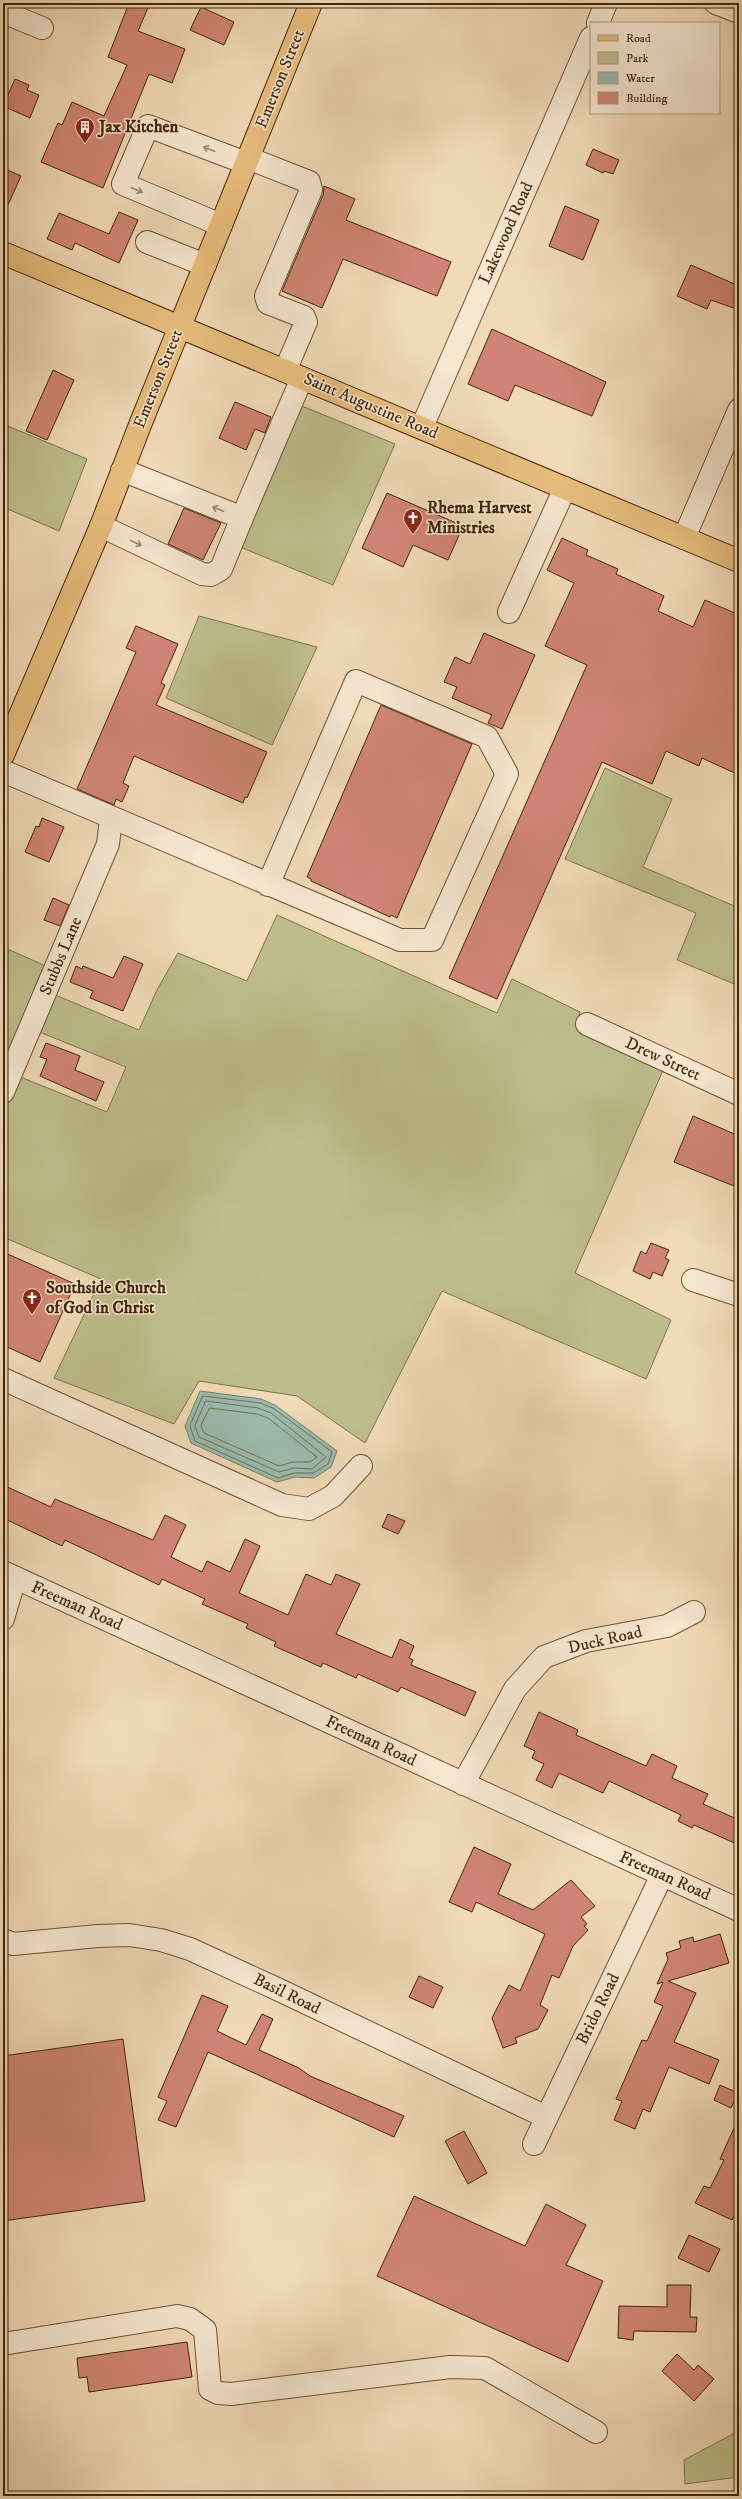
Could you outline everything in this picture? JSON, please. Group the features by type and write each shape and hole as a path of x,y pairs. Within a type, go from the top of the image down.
{"main road":[{"name":"Emerson Street","path":"3,755 101,526 122,470 311,3"},
{"name":"Saint Augustine Road","path":"3,253 422,427 739,561"}],"street":[{"path":"598,22 606,3"},
{"path":"716,3 739,12"},
{"path":"3,12 42,28"},
{"name":"Lakewood Road","path":"422,427 590,40"},
{"path":"101,526 202,574 211,575 221,569 241,520 294,374 306,322 304,317 268,303 266,296 311,190 309,182 148,126 123,184 221,225"},
{"path":"147,242 205,265"},
{"path":"684,538 739,410"},
{"path":"122,470 234,515 241,520"},
{"path":"509,612 565,488"},
{"path":"3,771 111,819 268,885 400,940 432,940 507,774 487,737 356,681 268,885"},
{"name":"Stubbs Lane","path":"3,1092 108,844 111,819"},
{"name":"Drew Street","path":"587,1024 739,1094"},
{"path":"693,1280 739,1295"},
{"path":"3,1378 282,1505 309,1509 333,1496 361,1466"},
{"path":"3,1619 9,1575"},
{"name":"Freeman Road","path":"9,1575 739,1910"},
{"name":"Duck Road","path":"463,1784 515,1689 544,1657 586,1641 666,1626 694,1612"},
{"name":"Brido Road","path":"534,2144 662,1875"},
{"name":"Basil Road","path":"8,1942 129,1935 161,1940 190,1949 546,2117"},
{"path":"3,2344 177,2316 190,2319 205,2330 210,2389 218,2394 231,2394 450,2367 485,2368 596,2432"}],"green space":[{"path":"297,404 395,444 333,585 235,545"},
{"path":"3,424 87,459 59,531 3,507"},
{"path":"199,616 317,647 272,745 166,698"},
{"path":"605,768 672,799 643,867 739,908 739,986 677,960 696,913 565,859"},
{"path":"277,915 497,1013 512,979 580,1012 576,1027 664,1068 575,1273 671,1320 646,1379 442,1291 365,1443 297,1396 199,1381 174,1424 54,1378 101,1279 3,1237 3,1111 18,1076 107,1112 126,1067 37,1031 53,994 139,1030 157,990 178,953 247,981"},
{"path":"3,947 48,967 3,1073"},
{"path":"739,2433 739,2477 685,2484 684,2460 733,2434"}],"water":[{"path":"200,1391 261,1399 275,1405 337,1451 331,1467 314,1478 295,1477 277,1482 191,1443 185,1426"}],"building":[{"path":"129,3 150,3 138,31 185,49 172,83 149,74 103,188 41,162 58,123 62,125 72,102 104,116 127,65 108,57"},
{"path":"201,7 234,22 224,45 190,30"},
{"path":"15,79 29,85 27,90 39,95 30,118 3,106"},
{"path":"593,149 619,160 613,174 604,171 603,173 586,165"},
{"path":"3,168 21,176 3,216"},
{"path":"324,186 355,199 346,220 451,262 437,296 343,259 322,308 282,291 323,195"},
{"path":"565,206 599,220 583,260 549,246"},
{"path":"119,212 138,220 119,263 75,243 72,250 47,239 59,213 109,234"},
{"path":"691,265 739,286 739,310 711,300 707,309 677,296"},
{"path":"492,329 606,382 592,416 515,385 508,401 468,384"},
{"path":"53,370 74,380 47,440 26,431"},
{"path":"235,402 271,417 265,433 255,429 246,450 219,438"},
{"name":"Rhema Harvest Ministries","path":"387,493 463,526 448,560 413,545 403,567 362,548"},
{"path":"184,508 221,523 203,560 168,544"},
{"path":"562,538 588,550 586,555 618,569 616,574 664,596 658,611 693,627 705,600 739,615 739,775 702,758 699,766 666,751 652,784 602,762 497,999 449,978 587,665 545,646 574,583 547,570"},
{"path":"136,626 178,644 161,683 165,685 156,705 267,752 247,798 245,797 243,803 134,756 123,783 129,786 122,802 116,799 114,805 77,789 136,652 126,648"},
{"path":"484,633 535,655 502,729 488,723 492,715 452,698 457,687 444,682 455,657 470,664"},
{"path":"381,705 472,744 397,918 391,915 390,917 311,881 311,879 307,877"},
{"path":"42,818 64,827 49,862 25,852 36,826 39,827"},
{"path":"53,898 69,905 60,926 44,920"},
{"path":"124,956 143,964 123,1011 90,998 93,991 70,982 76,966 82,969 83,966 113,978"},
{"path":"46,1043 80,1056 75,1070 104,1082 96,1101 40,1076 47,1059 40,1057"},
{"path":"693,1116 739,1136 739,1188 674,1162"},
{"path":"651,1243 669,1250 665,1258 669,1260 662,1276 653,1272 650,1279 633,1271 641,1251 646,1254"},
{"name":"Southside Church of God in Christ","path":"3,1252 75,1284 40,1362 3,1345"},
{"path":"3,1485 51,1507 55,1499 153,1540 165,1515 186,1525 171,1557 202,1572 207,1561 230,1572 245,1539 260,1546 239,1593 288,1615 306,1574 331,1585 336,1574 360,1584 336,1634 392,1658 400,1639 414,1646 409,1658 413,1660 411,1665 476,1692 465,1716 401,1687 398,1692 358,1674 356,1678 323,1663 321,1667 274,1646 276,1642 246,1628 248,1624 202,1604 205,1599 162,1579 159,1585 65,1540 62,1546 3,1518"},
{"path":"388,1514 405,1521 398,1534 382,1527"},
{"path":"539,1712 578,1730 576,1735 646,1766 652,1754 677,1766 672,1778 708,1794 703,1804 739,1820 739,1845 694,1825 692,1828 678,1821 681,1815 609,1781 603,1793 559,1773 552,1788 536,1780 544,1764 532,1758 535,1751 524,1746"},
{"path":"474,1847 511,1864 498,1894 533,1910 571,1880 595,1906 581,1917 587,1924 584,1926 588,1930 573,1946 559,1978 552,1975 540,2005 548,2010 538,2029 515,2038 517,2043 503,2048 492,2018 509,1985 520,1991 545,1934 476,1902 472,1912 449,1902"},
{"path":"720,1934 729,1963 668,1981 696,1993 674,2042 719,2060 709,2084 669,2067 650,2112 643,2109 635,2129 614,2120 622,2101 616,2099 642,2040 647,2041 663,2006 654,2002 663,1982 657,1984 668,1959 666,1953 681,1948 679,1941 693,1937 694,1942"},
{"path":"419,1976 443,1987 433,2008 409,1997"},
{"path":"202,1995 228,2006 217,2031 246,2045 262,2014 273,2019 259,2050 299,2068 310,2076 404,2116 394,2137 208,2052 176,2127 158,2120 167,2101 158,2097"},
{"path":"123,2039 145,2201 3,2221 3,2056"},
{"path":"720,2085 738,2093 731,2108 714,2100"},
{"path":"739,2117 739,2205 732,2220 695,2203 704,2186 710,2188 724,2160 720,2159"},
{"path":"464,2131 487,2173 468,2184 445,2141"},
{"path":"414,2196 525,2246 546,2204 586,2225 566,2265 603,2281 568,2362 377,2276"},
{"path":"689,2235 720,2249 709,2272 678,2258"},
{"path":"667,2285 691,2285 690,2317 697,2317 696,2332 634,2331 633,2340 618,2338 619,2306 667,2307"},
{"path":"187,2342 192,2377 89,2392 87,2377 79,2378 77,2358"},
{"path":"677,2354 694,2370 698,2365 714,2379 694,2401 662,2371"}],"place":[{"name":"Jax Kitchen","path":"85,144"},
{"name":"Rhema Harvest Ministries","path":"413,535"},
{"name":"Southside Church of God in Christ","path":"32,1315"}]}
